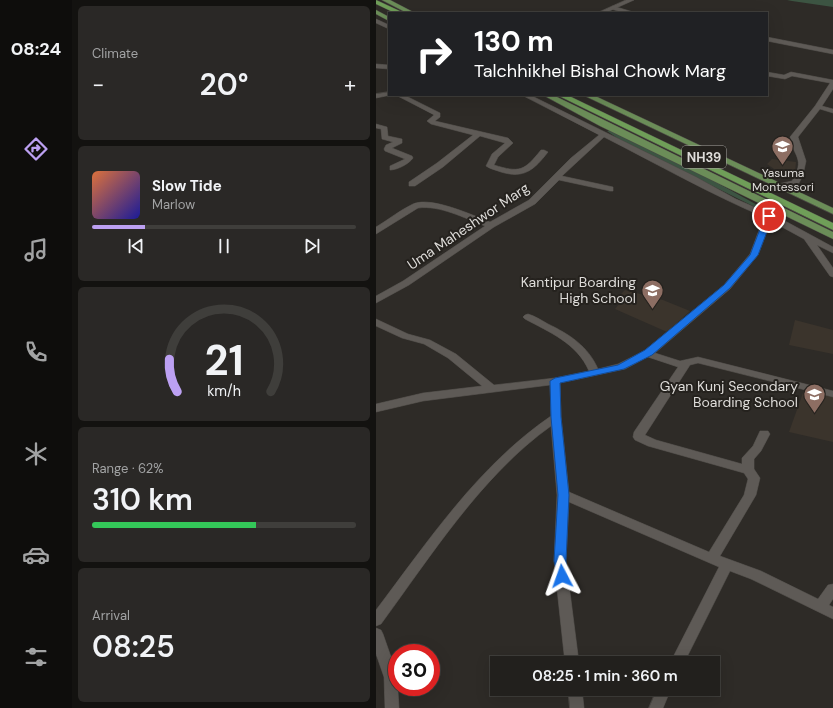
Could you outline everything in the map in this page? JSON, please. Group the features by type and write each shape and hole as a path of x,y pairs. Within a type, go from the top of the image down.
{"highway":[{"path":"376,2 398,12"},
{"path":"376,6 388,12"},
{"name":"NH39","path":"563,96 833,227"},
{"name":"NH39","path":"576,96 833,220"}],"main road":[{"path":"385,0 410,12"},
{"path":"376,12 388,18"},
{"path":"548,96 773,212 833,236"},
{"path":"589,96 833,211"}],"street":[{"path":"603,12 631,0"},
{"path":"613,8 627,12"},
{"path":"376,21 388,27"},
{"path":"768,39 833,52"},
{"path":"376,66 388,67"},
{"path":"768,74 785,77 791,74 833,83 818,107 798,130 794,137 794,142 802,159 798,178 795,183 781,186"},
{"path":"376,96 388,94"},
{"path":"401,96 438,114 437,117 430,121 433,123 477,135 505,140 509,143 497,152 490,166 523,172 533,165 544,152"},
{"path":"527,96 733,201 773,212 807,237 833,250"},
{"path":"818,107 833,111"},
{"path":"376,126 385,128 384,131 386,137 399,141 388,147 388,150 409,158 393,168"},
{"name":"Uma Maheshwor Marg","path":"376,300 406,283 491,225 532,202 557,176 603,134"},
{"path":"412,184 440,165 477,135"},
{"path":"557,176 610,189"},
{"path":"376,231 416,206 423,204 491,225"},
{"path":"376,408 423,397 555,381 621,367 648,352 727,286 754,255 773,212"},
{"path":"807,237 833,274"},
{"path":"528,317 570,340 584,351 591,362 595,373"},
{"path":"376,322 405,336 427,342 445,352 491,388"},
{"path":"648,352 655,357 681,365 698,360 833,394"},
{"path":"687,362 640,432 639,437 652,443 748,470"},
{"path":"555,381 556,417 563,495 560,561 571,656"},
{"path":"376,620 462,505 513,451 532,434 556,417"},
{"path":"712,558 750,495 754,478 748,470 748,458 757,448 764,434"},
{"path":"563,495 727,565 756,575 833,613"},
{"path":"681,656 727,565"},
{"path":"821,606 833,589"},
{"path":"376,634 391,677 392,708"},
{"path":"576,696 577,708"},
{"path":"656,708 661,696"}],"shaded area":[{"name":"Yasuma Montessori","path":"772,159 796,162 795,173 782,169 774,169 767,164"},
{"name":"Kantipur Boarding High School","path":"625,290 663,300 690,311 667,332 615,309 625,297 621,294"},
{"path":"795,320 833,330 833,354 789,345"},
{"name":"Gyan Kunj Secondary Boarding School","path":"804,390 833,397 833,442 789,432"}],"green space":[{"path":"787,0 833,0 833,7 792,1"},
{"path":"614,130 694,170 770,212 767,213 620,140 607,131"}],"place":[{"name":"Yasuma Montessori","path":"783,166"},
{"name":"Kantipur Boarding High School","path":"652,310"},
{"name":"Gyan Kunj Secondary Boarding School","path":"814,414"}],"route":[{"path":"562,576 560,561 563,495 556,417 555,381 621,367 648,352 727,286 754,255 769,216"}]}
